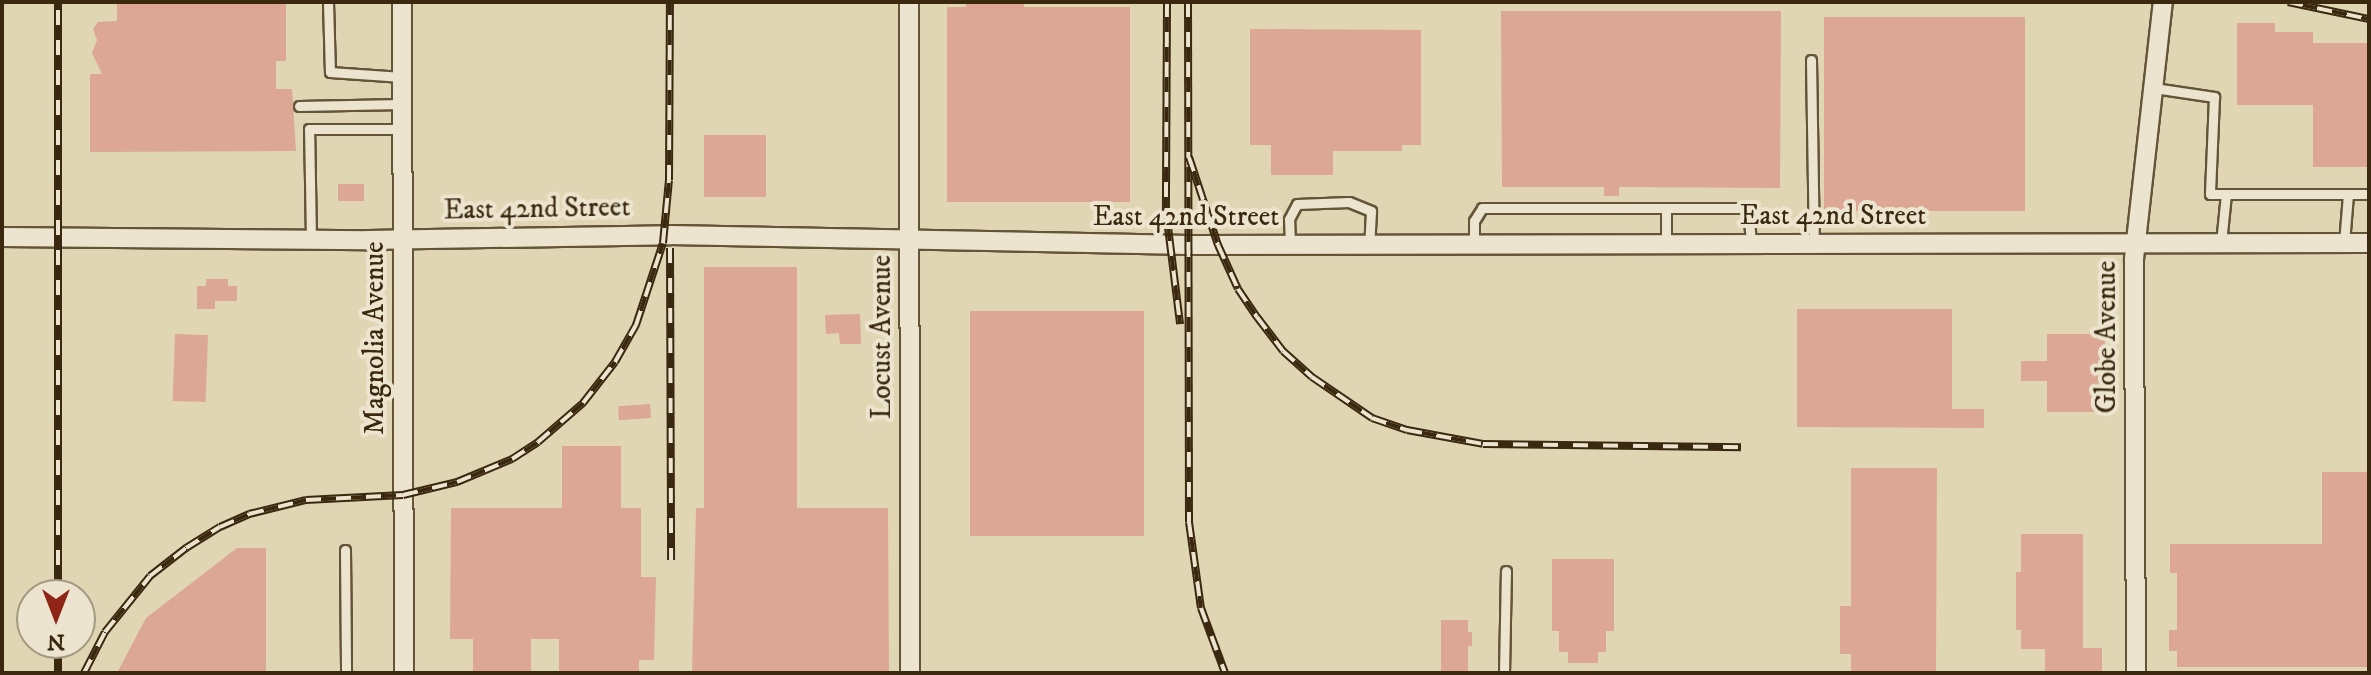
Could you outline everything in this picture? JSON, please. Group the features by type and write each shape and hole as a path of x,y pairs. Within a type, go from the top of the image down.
{"street":[{"name":"Magnolia Avenue","path":"402,2 404,673"},
{"name":"Locust Avenue","path":"909,2 910,673"},
{"name":"Globe Avenue","path":"2136,673 2135,243 2163,2"},
{"name":"East 42nd Street","path":"2,237 403,239 670,235 910,242 1291,245 2369,243"}],"lane":[{"path":"328,2 330,72 402,77"},
{"path":"1811,60 1814,244"},
{"path":"2154,88 2214,97 2210,194 2369,194"},
{"path":"299,106 402,104"},
{"path":"311,239 309,129 402,129"},
{"path":"2221,243 2226,194"},
{"path":"2344,243 2348,194"},
{"path":"1291,245 1289,219 1297,204 1349,202 1371,211 1369,245"},
{"path":"1474,245 1474,221 1482,208 1748,208 1751,212 1751,244"},
{"path":"1666,208 1666,244"},
{"path":"345,550 346,673"},
{"path":"1504,673 1506,571"}],"building":[{"path":"117,2 286,2 286,61 276,61 276,89 292,89 296,151 90,152 90,74 102,74 92,53 97,40 93,29 98,22 117,21"},
{"path":"966,2 1024,2 1024,7 1130,7 1130,202 947,202 947,7 966,7"},
{"path":"1501,11 1781,11 1780,188 1619,187 1619,196 1604,196 1604,187 1502,187"},
{"path":"1824,17 2025,17 2025,211 1824,211"},
{"path":"2237,23 2275,23 2275,32 2313,32 2313,43 2369,43 2369,167 2313,167 2313,105 2237,105"},
{"path":"1250,29 1421,30 1421,145 1402,145 1402,151 1333,151 1333,175 1271,175 1271,145 1250,145"},
{"path":"704,135 766,135 766,197 704,197"},
{"path":"338,184 364,184 364,201 338,201"},
{"path":"704,267 797,267 797,508 888,508 889,673 692,673 696,508 704,508"},
{"path":"206,279 228,279 228,286 237,286 237,301 215,301 215,309 197,309 197,286 206,286"},
{"path":"1797,309 1952,309 1952,409 1984,409 1984,428 1797,427"},
{"path":"970,311 1144,311 1144,536 970,536"},
{"path":"860,314 861,344 840,344 839,333 826,334 825,315"},
{"path":"175,334 208,335 206,402 173,401"},
{"path":"2047,334 2105,334 2105,412 2047,412 2047,381 2021,381 2021,361 2047,361"},
{"path":"650,404 651,418 619,420 618,406"},
{"path":"562,446 621,446 621,508 641,508 641,577 656,577 654,660 639,660 639,673 559,673 559,639 531,639 531,673 473,673 473,639 450,639 451,508 562,508"},
{"path":"1851,468 1937,468 1936,673 1851,673 1851,654 1840,654 1840,606 1851,606"},
{"path":"2322,472 2369,472 2369,667 2177,667 2177,651 2169,651 2169,630 2177,630 2177,573 2170,573 2170,544 2322,544"},
{"path":"2021,534 2083,534 2083,648 2102,648 2102,673 2045,673 2045,649 2021,649 2021,630 2016,630 2016,572 2021,572"},
{"path":"237,548 266,548 266,673 117,673 146,618"},
{"path":"1552,559 1614,559 1614,631 1606,631 1606,652 1598,652 1598,663 1568,663 1568,652 1559,652 1559,631 1552,631"},
{"path":"1441,620 1468,620 1472,646 1468,646 1468,672 1441,672"}],"railway":[{"path":"58,2 58,579"},
{"path":"84,673 105,632 150,576 220,527 249,514 306,500 403,495 457,482 512,459 538,442 583,403 615,362 636,325 663,243 669,180 670,2"},
{"path":"1167,2 1166,211 1180,324"},
{"path":"1188,2 1189,522 1201,608 1225,673"},
{"path":"2288,2 2369,19"},
{"path":"1189,157 1218,245 1238,289 1257,317 1283,351 1312,377 1372,418 1407,430 1483,444 1741,447"},
{"path":"670,248 671,560"},
{"path":"58,659 58,673"}]}
